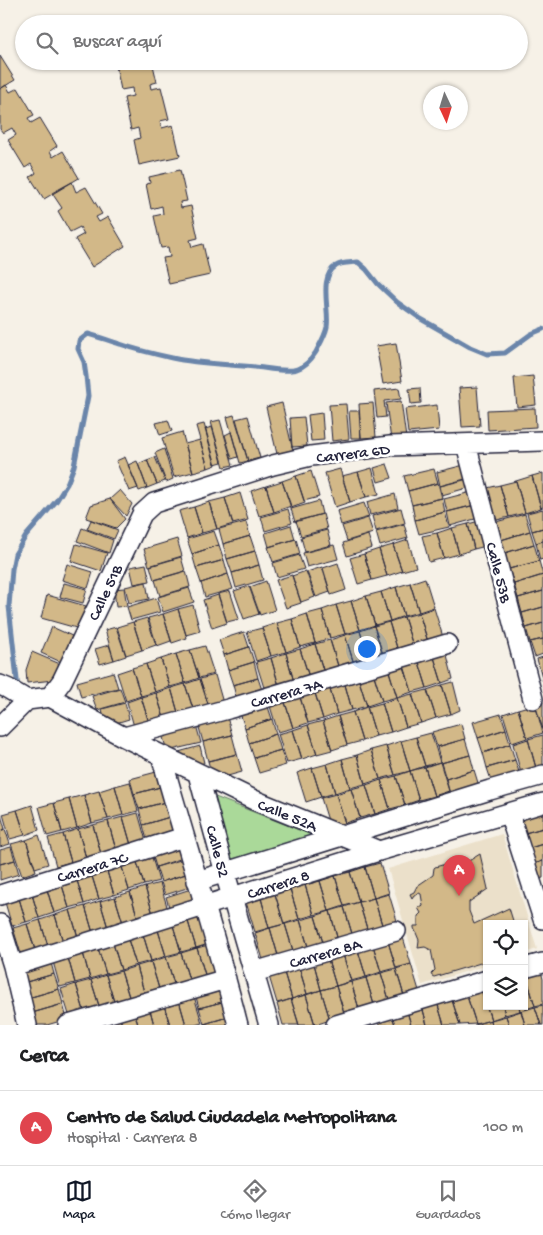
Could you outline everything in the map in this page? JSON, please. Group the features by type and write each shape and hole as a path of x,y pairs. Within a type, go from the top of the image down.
{"street":[{"name":"Calle 53B","path":"466,444 534,699"},
{"name":"Carrera 6D","path":"168,498 274,465 311,456 390,446 542,444"},
{"name":"Calle 51B","path":"50,697 62,681 142,514 154,503 168,498"},
{"name":"Carrera 7A","path":"124,737 228,709 447,644"},
{"path":"0,686 27,700"},
{"path":"0,727 27,700 50,697 198,774"},
{"name":"Calle 52","path":"161,755 238,1025"},
{"name":"Calle 52","path":"198,774 269,1025"},
{"name":"Calle 52A","path":"198,774 254,800 379,851"},
{"name":"Carrera 8","path":"197,881 225,874 543,775"},
{"name":"Carrera 8","path":"12,966 379,851 543,802"},
{"path":"509,813 538,886 543,919"},
{"name":"Carrera 7C","path":"0,895 184,837"},
{"path":"0,924 27,1025"},
{"name":"Carrera 8A","path":"254,972 396,931"},
{"path":"528,967 543,963"},
{"path":"68,1025 226,979"},
{"path":"336,1025 483,981"}],"shaded area":[{"path":"502,834 537,949 528,952 528,920 483,920 483,966 422,985 388,869"}],"green space":[{"path":"205,793 320,838 227,868"}],"building":[{"path":"0,56 15,80 0,89"},
{"path":"117,70 154,70 157,82 150,84 151,89 161,87 169,119 160,121 162,128 173,125 180,156 139,165 134,140 140,138 138,128 131,130 124,98 133,96 132,88 121,90"},
{"path":"6,85 10,92 18,88 34,115 28,118 31,123 40,118 57,146 50,151 53,157 63,151 79,178 44,199 30,177 36,173 31,164 25,168 8,140 16,135 12,128 3,133 0,129 0,89"},
{"path":"180,170 187,201 180,202 181,208 191,206 198,238 190,240 192,247 203,244 210,275 169,284 163,258 170,257 168,247 161,248 154,216 163,214 162,206 151,209 146,184 150,183 149,177"},
{"path":"72,182 76,192 86,187 102,214 96,217 99,222 108,217 125,246 92,267 75,239 84,234 80,227 70,232 58,211 62,208 52,193"},
{"path":"396,343 402,381 383,384 376,346"},
{"path":"533,376 536,405 517,407 514,378"},
{"path":"477,387 480,426 462,427 459,388"},
{"path":"399,388 401,399 384,401 386,417 377,418 374,391"},
{"path":"420,388 421,403 411,404 409,389"},
{"path":"401,401 406,438 391,440 386,403"},
{"path":"282,403 293,451 277,454 266,407"},
{"path":"373,403 376,437 361,438 359,404"},
{"path":"346,404 349,439 332,441 329,405"},
{"path":"437,405 439,430 408,433 405,409"},
{"path":"535,408 536,427 488,430 487,410"},
{"path":"349,411 359,411 361,438 351,438"},
{"path":"322,413 324,440 311,441 308,415"},
{"path":"234,415 248,461 240,463 227,417"},
{"path":"248,416 260,458 248,461 236,419"},
{"path":"304,417 307,446 292,447 290,418"},
{"path":"168,420 172,431 160,435 156,423"},
{"path":"220,420 233,465 224,467 211,422"},
{"path":"204,424 216,465 208,468 196,426"},
{"path":"212,427 222,462 215,464 205,429"},
{"path":"182,432 193,472 174,477 162,438"},
{"path":"231,432 238,457 232,459 225,435"},
{"path":"200,440 208,468 193,472 185,444"},
{"path":"164,449 173,479 166,482 155,453"},
{"path":"125,457 138,488 129,491 116,461"},
{"path":"155,457 165,481 157,484 147,460"},
{"path":"147,460 157,484 147,488 138,464"},
{"path":"137,461 147,488 139,491 128,465"},
{"path":"387,464 392,478 378,482 374,468"},
{"path":"468,464 472,477 440,486 437,472"},
{"path":"372,468 379,494 366,497 358,472"},
{"path":"340,469 350,502 335,507 325,473"},
{"path":"434,469 438,483 408,491 404,476"},
{"path":"311,471 319,497 304,501 296,476"},
{"path":"358,472 366,497 350,502 342,476"},
{"path":"543,473 543,507 541,508 532,476"},
{"path":"296,476 305,503 291,508 282,481"},
{"path":"532,476 541,508 525,513 516,481"},
{"path":"472,478 474,486 442,495 440,486"},
{"path":"282,481 291,506 274,512 266,486"},
{"path":"516,481 525,513 509,517 500,485"},
{"path":"438,483 442,498 412,505 408,491"},
{"path":"500,485 509,517 493,521 483,489"},
{"path":"266,486 274,512 259,516 251,491"},
{"path":"120,490 132,504 126,516 110,499"},
{"path":"475,491 479,504 447,512 444,499"},
{"path":"240,493 248,520 233,524 225,498"},
{"path":"395,494 398,508 370,515 367,502"},
{"path":"225,498 233,524 217,529 209,502"},
{"path":"442,498 445,512 415,520 412,505"},
{"path":"110,499 125,519 116,528 86,518 91,505"},
{"path":"319,501 322,514 295,522 291,509"},
{"path":"209,502 217,529 202,533 194,507"},
{"path":"364,503 369,517 341,525 337,511"},
{"path":"479,504 482,517 450,526 447,512"},
{"path":"194,507 202,533 187,538 179,511"},
{"path":"401,508 405,523 376,531 372,516"},
{"path":"288,509 292,523 265,531 261,517"},
{"path":"543,509 543,528 532,531 527,513"},
{"path":"445,512 449,527 419,534 415,520"},
{"path":"323,514 327,529 301,536 296,521"},
{"path":"525,514 530,531 501,540 496,522"},
{"path":"368,518 373,533 347,541 342,526"},
{"path":"91,520 118,530 114,539 87,529"},
{"path":"483,520 490,545 474,549 468,524"},
{"path":"246,522 250,536 223,544 219,529"},
{"path":"404,524 408,538 380,546 376,532"},
{"path":"468,524 474,549 459,554 452,528"},
{"path":"291,525 295,539 269,547 265,533"},
{"path":"82,528 113,540 109,553 77,541"},
{"path":"452,528 459,554 444,558 437,533"},
{"path":"543,528 543,541 536,543 532,531"},
{"path":"327,530 331,545 305,552 301,537"},
{"path":"214,531 219,545 192,554 187,539"},
{"path":"530,531 534,544 505,553 501,540"},
{"path":"437,533 444,558 429,562 422,536"},
{"path":"368,535 372,548 347,556 343,543"},
{"path":"250,536 255,551 227,559 223,544"},
{"path":"177,539 182,556 149,566 144,549"},
{"path":"296,539 300,554 273,562 268,547"},
{"path":"408,540 416,567 402,571 393,545"},
{"path":"543,541 543,559 540,560 536,543"},
{"path":"76,544 107,553 101,571 71,561"},
{"path":"534,544 539,561 509,569 505,553"},
{"path":"219,545 224,560 196,568 192,554"},
{"path":"334,545 338,559 307,567 303,553"},
{"path":"393,545 402,571 387,576 379,549"},
{"path":"379,549 387,576 372,580 364,554"},
{"path":"255,551 259,565 232,573 227,559"},
{"path":"364,554 372,580 358,584 350,558"},
{"path":"299,555 304,569 277,577 273,563"},
{"path":"181,557 185,571 154,580 150,566"},
{"path":"224,560 228,574 201,583 196,568"},
{"path":"539,561 543,575 514,584 509,569"},
{"path":"338,563 346,590 331,595 323,568"},
{"path":"67,564 93,572 88,588 62,580"},
{"path":"146,564 150,581 134,584 130,567"},
{"path":"259,565 263,580 236,588 232,573"},
{"path":"322,567 330,592 316,597 307,572"},
{"path":"186,571 190,587 160,596 155,580"},
{"path":"306,571 315,597 301,602 292,576"},
{"path":"228,574 233,589 205,597 201,583"},
{"path":"292,575 301,603 286,608 276,580"},
{"path":"543,575 543,591 518,598 514,584"},
{"path":"425,578 434,607 419,612 410,583"},
{"path":"266,581 275,610 260,615 250,587"},
{"path":"146,582 149,599 129,603 125,587"},
{"path":"64,583 87,589 83,603 60,597"},
{"path":"410,583 419,612 404,616 396,587"},
{"path":"249,586 259,614 244,619 234,591"},
{"path":"396,587 404,616 390,621 381,592"},
{"path":"124,588 127,606 116,607 114,589"},
{"path":"189,588 194,602 163,612 158,597"},
{"path":"230,591 239,619 227,622 218,594"},
{"path":"543,591 543,607 522,613 518,598"},
{"path":"381,592 390,621 375,625 366,596"},
{"path":"47,595 86,606 80,629 41,618"},
{"path":"218,595 227,623 212,628 203,600"},
{"path":"366,596 375,625 360,630 351,601"},
{"path":"156,598 160,612 131,620 127,607"},
{"path":"351,601 360,630 345,634 336,605"},
{"path":"193,605 200,631 186,635 178,609"},
{"path":"336,605 345,634 330,638 322,610"},
{"path":"543,607 543,623 526,628 522,613"},
{"path":"434,608 443,637 428,642 419,613"},
{"path":"178,609 187,638 172,643 163,614"},
{"path":"322,610 330,638 315,643 307,614"},
{"path":"419,613 428,642 413,646 404,617"},
{"path":"163,614 171,641 157,646 148,618"},
{"path":"307,614 315,643 300,647 292,619"},
{"path":"404,617 413,646 398,651 389,622"},
{"path":"147,618 156,645 142,650 133,622"},
{"path":"292,619 300,647 286,652 277,623"},
{"path":"133,622 142,650 126,655 117,627"},
{"path":"389,622 398,651 383,655 374,626"},
{"path":"277,623 286,652 271,656 262,628"},
{"path":"543,623 543,639 530,642 526,628"},
{"path":"374,626 383,655 369,660 360,631"},
{"path":"52,627 72,636 61,662 41,653"},
{"path":"116,627 126,656 114,660 105,630"},
{"path":"262,628 271,656 256,661 247,632"},
{"path":"360,631 369,660 354,664 345,635"},
{"path":"244,632 249,647 224,655 219,640"},
{"path":"345,635 354,664 339,669 330,640"},
{"path":"543,639 543,654 535,657 530,642"},
{"path":"330,640 339,669 324,673 315,644"},
{"path":"315,644 324,673 309,677 300,649"},
{"path":"109,645 114,660 100,664 95,649"},
{"path":"205,646 214,674 199,678 190,650"},
{"path":"249,647 254,662 228,670 224,655"},
{"path":"300,649 309,677 294,682 286,653"},
{"path":"190,650 199,678 185,683 176,654"},
{"path":"446,651 453,679 442,683 433,654"},
{"path":"32,652 60,664 53,680 27,683 26,670"},
{"path":"286,653 294,682 279,686 271,658"},
{"path":"176,654 185,683 170,687 161,659"},
{"path":"433,654 442,683 427,688 418,659"},
{"path":"543,657 543,681 537,659"},
{"path":"271,658 279,686 265,691 256,662"},
{"path":"161,659 170,687 155,692 146,664"},
{"path":"418,659 427,688 412,692 403,663"},
{"path":"254,662 258,678 233,685 228,670"},
{"path":"403,663 412,692 397,697 388,668"},
{"path":"146,664 155,692 141,696 132,668"},
{"path":"132,668 141,696 126,701 117,673"},
{"path":"388,668 397,697 382,701 373,672"},
{"path":"113,672 118,688 81,697 77,682"},
{"path":"373,672 382,701 367,706 358,677"},
{"path":"215,675 223,703 209,707 200,679"},
{"path":"358,677 367,706 352,710 344,681"},
{"path":"258,678 263,693 237,700 233,685"},
{"path":"200,679 209,707 194,712 185,684"},
{"path":"344,681 352,710 337,714 329,686"},
{"path":"453,682 460,710 451,714 442,685"},
{"path":"185,684 194,712 179,716 171,688"},
{"path":"442,685 451,714 436,718 427,690"},
{"path":"329,686 337,714 323,719 314,690"},
{"path":"120,688 125,702 97,710 92,696"},
{"path":"171,688 179,716 165,721 156,693"},
{"path":"314,690 323,719 308,723 299,694"},
{"path":"427,690 436,718 421,723 412,694"},
{"path":"156,693 165,721 150,726 141,697"},
{"path":"299,694 308,723 293,728 284,699"},
{"path":"412,694 421,723 406,727 397,698"},
{"path":"141,697 150,726 135,730 127,702"},
{"path":"397,698 406,727 391,732 382,703"},
{"path":"284,699 293,728 278,732 269,703"},
{"path":"543,702 543,730 535,704"},
{"path":"125,703 129,719 106,726 102,709"},
{"path":"382,703 391,732 376,736 367,707"},
{"path":"267,704 272,719 245,728 240,713"},
{"path":"535,704 543,733 527,738 518,709"},
{"path":"367,707 376,736 362,741 353,712"},
{"path":"518,709 527,738 512,743 503,714"},
{"path":"353,712 362,741 347,745 338,716"},
{"path":"501,714 506,729 478,738 473,722"},
{"path":"338,716 347,745 332,750 323,721"},
{"path":"227,717 232,735 203,742 198,724"},
{"path":"272,719 276,734 249,743 245,728"},
{"path":"323,721 332,750 317,754 308,725"},
{"path":"461,724 465,739 437,747 432,732"},
{"path":"196,725 201,743 167,751 162,734"},
{"path":"308,725 317,754 302,759 293,730"},
{"path":"506,729 510,744 483,753 478,738"},
{"path":"293,730 302,759 287,763 278,734"},
{"path":"431,733 440,762 425,766 416,737"},
{"path":"276,734 281,750 254,758 249,743"},
{"path":"232,735 237,754 208,761 203,742"},
{"path":"543,735 543,766 536,768 528,739"},
{"path":"416,737 425,766 410,771 401,741"},
{"path":"465,739 470,755 441,763 437,747"},
{"path":"528,739 536,768 521,773 513,744"},
{"path":"401,741 410,771 395,775 386,746"},
{"path":"510,744 515,760 487,768 483,753"},
{"path":"200,746 204,763 194,765 175,753"},
{"path":"386,746 395,775 380,779 371,750"},
{"path":"281,750 286,765 259,773 254,758"},
{"path":"371,750 380,779 365,784 357,755"},
{"path":"237,754 242,772 213,780 208,761"},
{"path":"357,755 365,784 350,788 342,759"},
{"path":"470,755 474,770 446,779 441,763"},
{"path":"342,759 350,788 335,793 327,764"},
{"path":"515,760 520,775 492,783 487,768"},
{"path":"440,762 449,791 434,796 425,767"},
{"path":"327,764 335,793 321,797 312,768"},
{"path":"425,767 434,796 419,800 410,771"},
{"path":"312,768 321,797 306,802 297,773"},
{"path":"474,770 479,786 450,794 446,779"},
{"path":"160,771 164,786 134,794 130,779"},
{"path":"410,771 419,800 405,805 396,776"},
{"path":"396,776 405,805 390,809 381,780"},
{"path":"381,780 390,809 375,814 366,785"},
{"path":"130,782 138,811 123,815 115,786"},
{"path":"366,785 375,814 360,818 351,789"},
{"path":"115,786 123,815 108,819 99,791"},
{"path":"164,786 169,801 139,809 134,794"},
{"path":"351,789 360,818 345,823 336,794"},
{"path":"99,791 108,819 92,823 84,795"},
{"path":"336,794 345,823 330,827 321,798"},
{"path":"84,795 92,823 77,828 69,799"},
{"path":"69,799 77,828 62,832 54,803"},
{"path":"169,801 173,816 143,825 139,809"},
{"path":"54,803 62,832 47,836 39,807"},
{"path":"32,805 39,830 25,835 17,810"},
{"path":"17,810 25,835 10,839 3,814"},
{"path":"543,811 543,828 525,833 520,818"},
{"path":"0,812 5,829 0,831"},
{"path":"138,813 146,841 131,845 123,817"},
{"path":"173,816 177,832 147,840 143,825"},
{"path":"123,817 131,845 116,850 108,821"},
{"path":"108,821 116,850 101,854 93,825"},
{"path":"93,825 101,854 86,858 78,829"},
{"path":"543,828 543,844 530,848 525,833"},
{"path":"5,829 10,844 0,847 0,831"},
{"path":"78,829 86,858 71,862 63,834"},
{"path":"63,834 71,862 56,866 48,838"},
{"path":"39,835 48,864 35,868 26,840"},
{"path":"26,840 36,871 22,876 11,844"},
{"path":"543,844 543,861 534,864 530,848"},
{"path":"178,845 183,858 156,867 152,853"},
{"path":"11,847 15,860 0,864 0,850"},
{"path":"151,854 159,881 144,885 136,859"},
{"path":"480,854 488,889 469,902 469,911 474,924 509,908 513,920 483,920 483,962 434,977 431,974 435,970 431,950 425,947 418,948 419,940 414,928 414,926 418,926 418,916 421,913 418,907 423,906 421,894 414,895 412,898 410,894 414,892 417,886 433,875 435,867 458,861 460,867 465,866 467,862"},
{"path":"136,859 144,885 129,890 121,864"},
{"path":"184,859 189,873 161,882 156,867"},
{"path":"15,860 19,874 0,880 0,864"},
{"path":"543,861 543,878 539,879 534,864"},
{"path":"380,863 389,893 374,898 365,867"},
{"path":"121,864 129,890 114,895 106,868"},
{"path":"365,867 374,898 359,902 350,872"},
{"path":"106,868 114,895 99,899 91,873"},
{"path":"350,872 359,902 344,906 335,876"},
{"path":"91,873 99,899 84,904 76,877"},
{"path":"189,873 193,886 165,895 161,882"},
{"path":"335,876 344,906 329,911 320,881"},
{"path":"76,877 84,904 69,908 61,882"},
{"path":"320,881 329,911 314,915 305,885"},
{"path":"61,882 69,908 54,913 46,886"},
{"path":"160,883 168,910 153,914 145,887"},
{"path":"305,885 314,915 299,919 290,889"},
{"path":"46,886 54,913 39,918 31,891"},
{"path":"145,887 153,914 138,919 130,892"},
{"path":"194,888 198,901 170,910 166,897"},
{"path":"290,889 299,919 284,924 275,894"},
{"path":"31,891 39,918 26,922 18,895"},
{"path":"130,892 138,919 123,923 115,897"},
{"path":"275,894 284,924 269,928 261,898"},
{"path":"389,894 398,924 383,928 374,898"},
{"path":"18,895 26,922 12,926 4,899"},
{"path":"115,897 123,923 108,928 100,901"},
{"path":"261,898 269,928 255,932 246,902"},
{"path":"374,898 383,928 368,932 359,902"},
{"path":"100,901 108,928 93,933 85,906"},
{"path":"359,902 368,932 353,937 344,907"},
{"path":"85,906 93,933 78,937 70,910"},
{"path":"344,907 353,937 338,941 330,911"},
{"path":"70,910 78,937 63,942 55,915"},
{"path":"330,911 338,941 324,946 315,916"},
{"path":"202,913 211,943 196,948 187,918"},
{"path":"55,915 63,942 48,946 40,920"},
{"path":"315,916 324,946 309,950 300,920"},
{"path":"187,918 196,948 181,952 172,922"},
{"path":"40,920 48,946 35,950 27,924"},
{"path":"300,920 309,950 294,954 285,924"},
{"path":"172,922 181,952 166,956 157,927"},
{"path":"27,924 35,950 21,954 13,928"},
{"path":"285,924 294,954 279,959 270,928"},
{"path":"157,927 166,956 151,961 142,931"},
{"path":"270,928 279,959 264,963 255,933"},
{"path":"142,931 151,961 136,965 127,936"},
{"path":"402,934 411,964 396,968 387,938"},
{"path":"127,936 136,965 121,970 112,940"},
{"path":"387,938 396,968 381,972 372,942"},
{"path":"112,940 121,970 106,974 97,945"},
{"path":"372,942 381,972 366,977 357,947"},
{"path":"212,944 220,974 206,978 197,948"},
{"path":"97,945 106,974 90,979 82,949"},
{"path":"357,947 366,977 351,981 342,951"},
{"path":"197,948 206,978 190,983 181,953"},
{"path":"82,949 90,979 75,983 67,954"},
{"path":"342,951 351,981 336,986 327,956"},
{"path":"181,953 190,983 175,987 166,957"},
{"path":"67,954 75,983 60,987 52,958"},
{"path":"327,956 336,986 321,990 313,960"},
{"path":"166,957 175,987 160,992 151,962"},
{"path":"50,959 54,974 23,983 19,968"},
{"path":"313,960 321,990 307,994 298,964"},
{"path":"151,962 160,992 145,996 137,966"},
{"path":"298,964 307,994 292,999 283,969"},
{"path":"411,964 420,994 405,999 396,969"},
{"path":"137,966 145,996 130,1000 121,971"},
{"path":"283,969 292,999 277,1003 268,973"},
{"path":"396,969 405,999 390,1003 381,973"},
{"path":"121,971 130,1000 115,1005 106,975"},
{"path":"541,971 543,979 543,1004 535,1006 528,982 528,974"},
{"path":"381,973 390,1003 375,1008 366,978"},
{"path":"54,974 59,989 28,998 23,983"},
{"path":"106,975 115,1005 100,1009 91,980"},
{"path":"366,978 375,1008 360,1012 351,982"},
{"path":"91,980 100,1009 85,1014 76,984"},
{"path":"351,982 360,1012 345,1016 336,986"},
{"path":"528,982 535,1006 528,1008"},
{"path":"76,984 85,1014 70,1018 61,989"},
{"path":"222,985 226,1001 199,1008 195,993"},
{"path":"336,986 345,1016 330,1020 321,990"},
{"path":"481,988 483,1010 488,1010 491,1020 476,1024 466,993"},
{"path":"59,989 63,1004 32,1013 28,998"},
{"path":"321,990 330,1020 315,1025 306,995"},
{"path":"193,993 202,1023 186,1025 178,997"},
{"path":"466,993 476,1024 460,1025 451,997"},
{"path":"306,995 315,1025 299,1025 291,999"},
{"path":"178,997 186,1025 170,1025 163,1002"},
{"path":"451,997 460,1025 444,1025 437,1002"},
{"path":"291,999 299,1025 283,1025 277,1004"},
{"path":"226,1001 231,1016 204,1024 199,1008"},
{"path":"163,1002 170,1025 154,1025 149,1006"},
{"path":"437,1002 444,1025 427,1025 422,1006"},
{"path":"63,1004 67,1019 47,1025 35,1025 32,1013"},
{"path":"543,1005 543,1025 541,1025 535,1007"},
{"path":"149,1006 154,1025 138,1025 134,1010"},
{"path":"422,1006 427,1025 411,1025 407,1011"},
{"path":"535,1007 541,1025 525,1025 521,1011"},
{"path":"134,1010 138,1025 122,1025 119,1015"},
{"path":"488,1010 504,1010 505,1015 491,1020"},
{"path":"504,1010 520,1010 520,1011 505,1015"},
{"path":"407,1011 411,1025 395,1025 392,1015"},
{"path":"521,1011 525,1025 509,1025 506,1016"},
{"path":"119,1015 122,1025 106,1025 104,1019"},
{"path":"392,1015 395,1025 379,1025 377,1019"},
{"path":"231,1016 233,1025 204,1025 204,1024"},
{"path":"506,1016 509,1025 492,1025 491,1020"},
{"path":"491,1020 492,1025 476,1025 476,1024"}],"waterway":[{"path":"18,689 9,606 12,569 15,554 26,536 57,500 67,484 74,466 88,396 84,362 78,349 79,341 88,334 139,350 182,360 282,370 297,369 312,358 321,343 327,327 327,278 336,266 344,263 358,262 397,302 421,319 470,347 487,354 505,353 531,334 543,329"}],"place":[{"name":"Centro de Salud Ciudadela Metropolitana","path":"459,896"}]}
